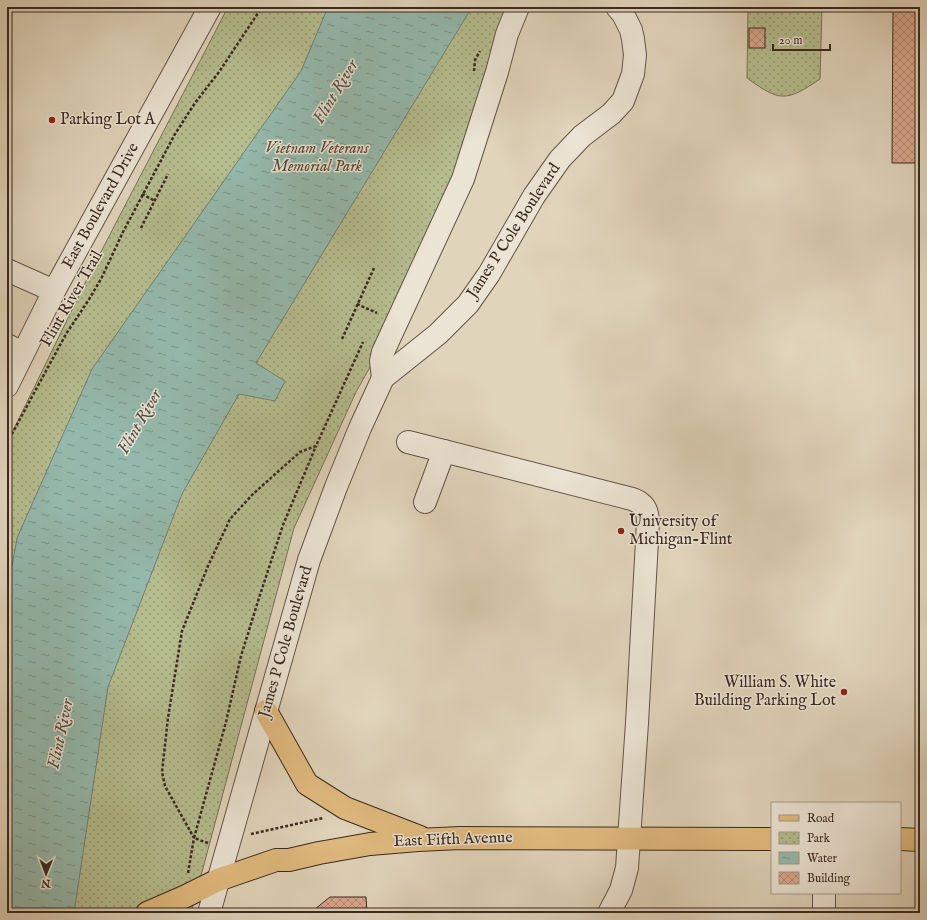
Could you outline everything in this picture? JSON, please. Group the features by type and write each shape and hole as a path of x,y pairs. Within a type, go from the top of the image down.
{"main road":[{"path":"266,711 307,784 345,808 427,839"},
{"name":"East Fifth Avenue","path":"147,913 218,880 276,860 289,860 351,846 427,839 771,839"},
{"path":"901,840 920,840"}],"street":[{"name":"East Boulevard Drive","path":"7,386 15,349 54,292 210,7"},
{"name":"James P Cole Boulevard","path":"383,378 381,361 385,346 463,179 497,72 507,34 518,7"},
{"name":"James P Cole Boulevard","path":"209,913 309,560 348,458 383,378 438,334 468,304 489,274 534,196 560,159 582,136 611,114 623,101 633,74 636,55 630,30 623,14 617,7"},
{"path":"7,270 54,292"},
{"path":"408,442 637,501 646,508 648,522 630,839 624,882 609,913"},
{"path":"425,502 444,451"}],"path":[{"name":"Flint River Trail","path":"7,443 66,334 101,279 122,232 175,134 195,103 219,72 262,7"},
{"path":"474,78 475,60 482,48"},
{"path":"142,228 168,174"},
{"path":"142,194 155,201"},
{"path":"342,339 374,268"},
{"path":"357,304 377,313 380,307"},
{"path":"194,838 165,786 162,772 168,718 182,631 208,566 230,519 253,494 300,452 316,446 364,341"}],"green space":[{"name":"Vietnam Veterans Memorial Park","path":"228,7 529,7 518,27 454,218 356,392 294,528 191,913 7,913 7,443 90,273"},
{"path":"748,7 822,7 820,79 799,92 783,96 768,92 747,78"}],"water":[{"name":"Flint River","path":"328,7 472,7 256,363 285,381 275,401 239,394 182,494 108,687 74,913 7,913 7,594 17,538 92,369 301,71"}],"building":[{"path":"893,7 920,7 920,163 892,163"},
{"path":"749,28 765,28 765,48 749,48"},
{"path":"330,897 366,897 367,913 310,913"}],"place":[{"name":"Parking Lot A","path":"52,120"},
{"name":"University of Michigan-Flint","path":"621,531"},
{"name":"William S. White Building Parking Lot","path":"844,692"}]}
